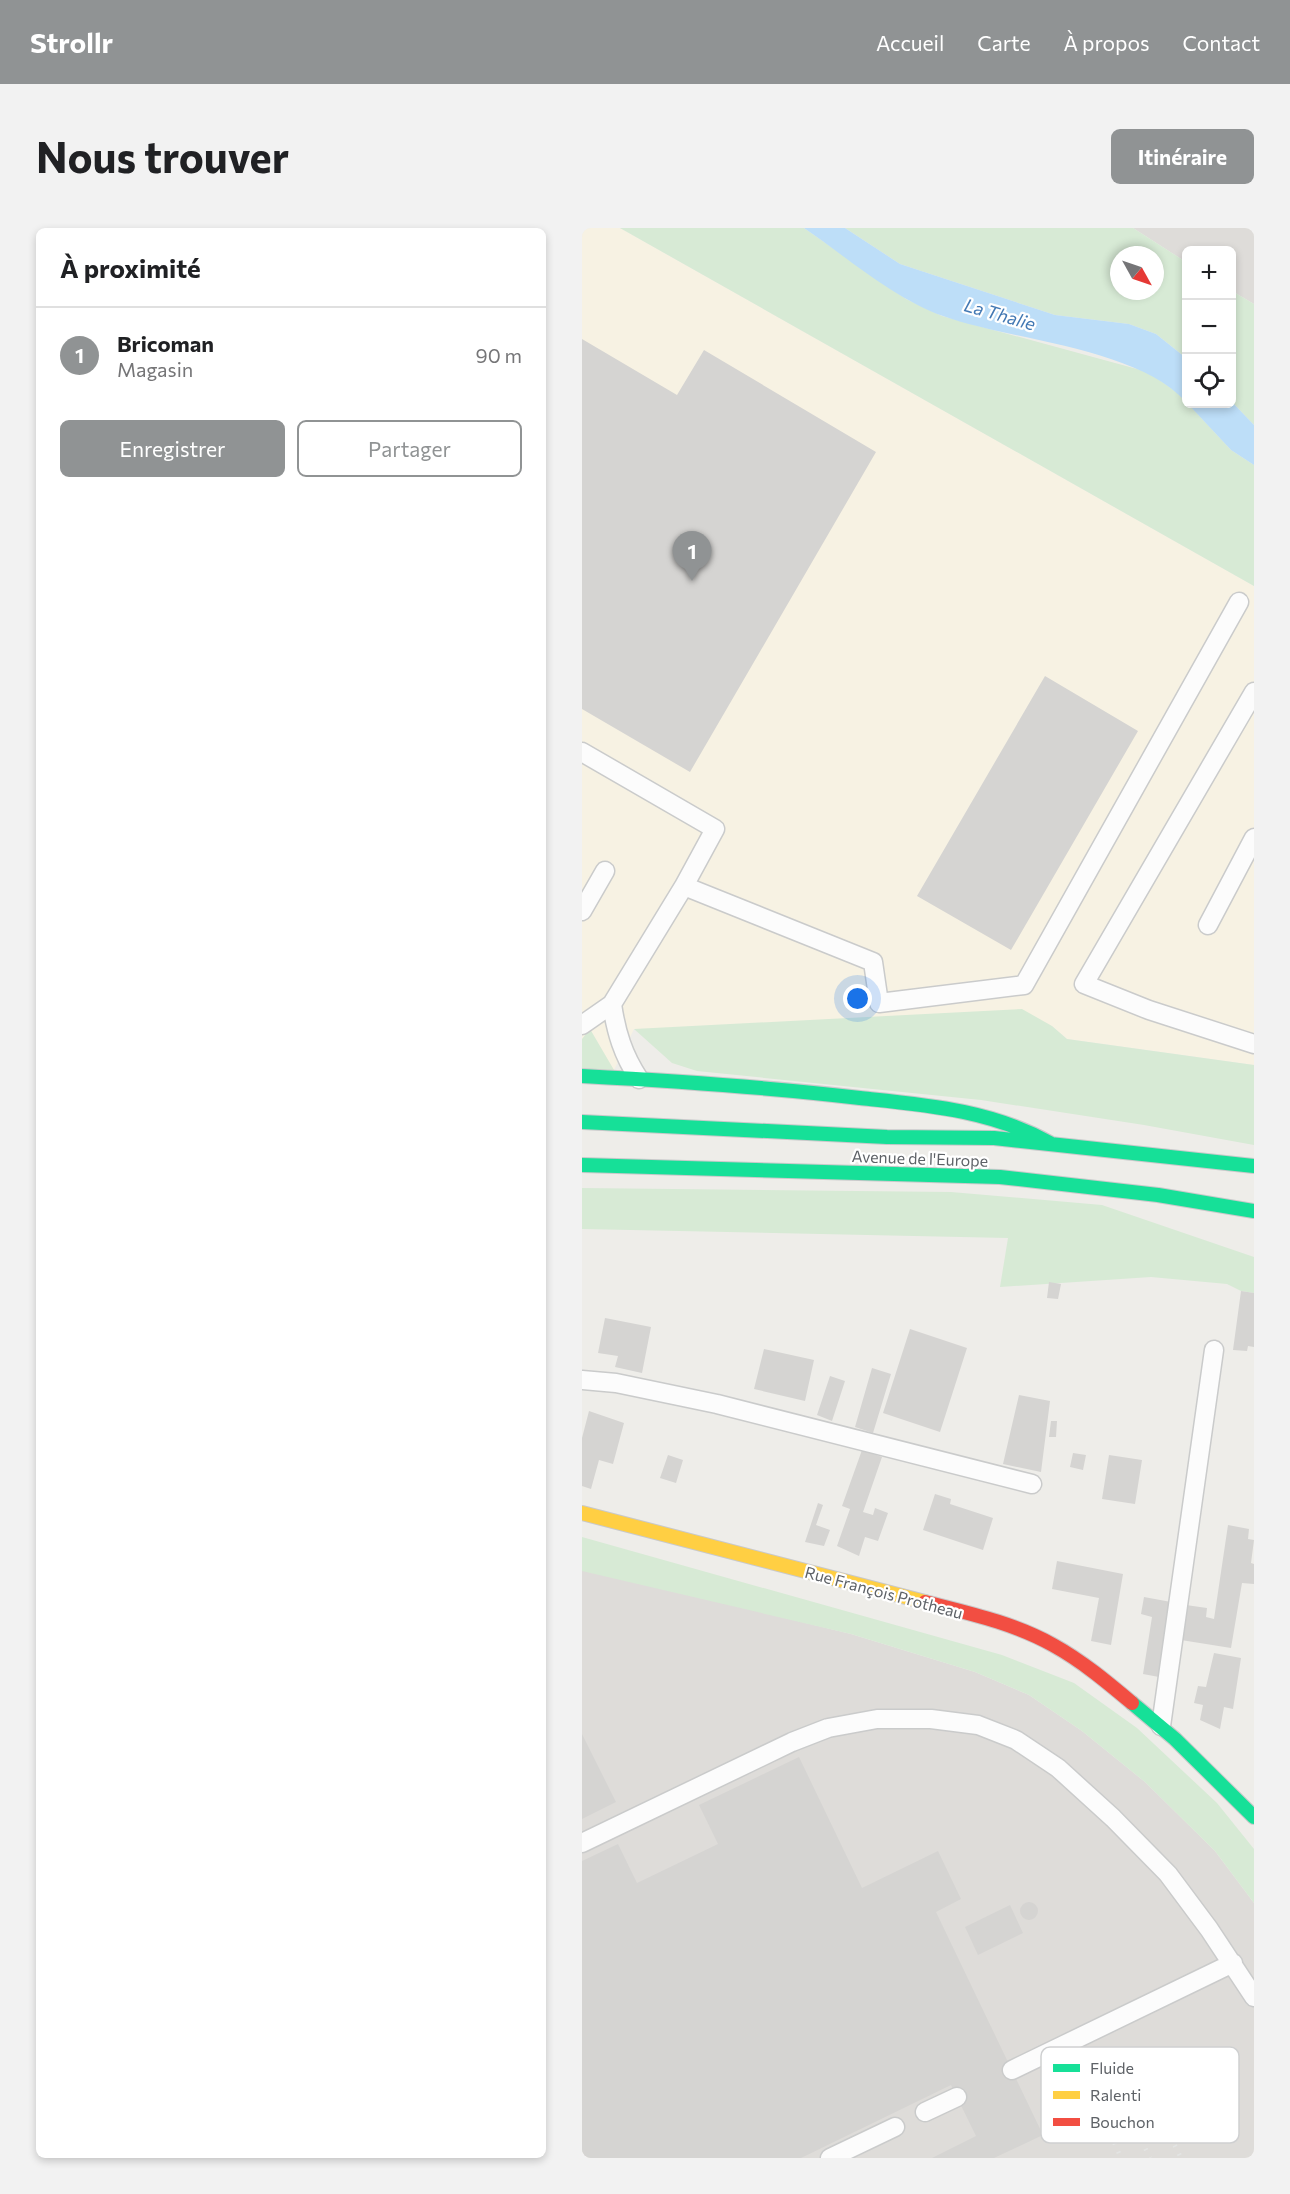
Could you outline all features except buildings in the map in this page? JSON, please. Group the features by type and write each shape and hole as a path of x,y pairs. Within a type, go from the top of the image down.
{"main road":[{"path":"582,1076 831,1094 975,1111 1030,1130 1052,1144"},
{"name":"Avenue de l'Europe","path":"582,1122 887,1137 994,1138 1254,1166"},
{"name":"Avenue de l'Europe","path":"582,1165 999,1177 1158,1195 1254,1211"},
{"name":"Rue François Protheau","path":"582,1513 997,1621 1052,1644 1098,1674 1161,1726 1254,1816"}],"lane":[{"path":"684,886 873,962 879,1003 1024,986 1239,602"},
{"path":"1254,692 1084,984 1149,1010 1254,1044"},
{"path":"582,752 716,829 612,1004 582,1025"},
{"path":"1208,925 1254,838"},
{"path":"582,911 605,871"},
{"path":"582,1005 612,1004"},
{"path":"612,1004 615,1029 627,1061 639,1079"},
{"path":"1161,1726 1214,1350"},
{"path":"582,1380 616,1383 717,1404 1032,1484"},
{"path":"582,1843 792,1742 828,1728 877,1719 931,1719 978,1725 1016,1740 1058,1768 1113,1818 1168,1874 1233,1963 1254,1996"},
{"path":"1060,2047 1233,1963"},
{"path":"1012,2070 1041,2056"},
{"path":"925,2112 957,2097"},
{"path":"830,2158 895,2127"}],"shaded area":[{"path":"582,228 620,228 1254,586 1254,1065 1067,1039 1052,1026 634,1029 614,1070 582,1069"},
{"path":"1133,228 1254,228 1254,304 1236,293 1236,246 1182,246 1182,259"},
{"path":"582,1568 851,1634 975,1672 1029,1695 1082,1731 1145,1782 1215,1851 1254,1903 1254,2158 582,2158"}],"green space":[{"path":"620,228 804,228 906,299 942,316 1148,372 1178,393 1182,397 1182,408 1192,408 1231,450 1254,465 1254,586"},
{"path":"845,228 1133,228 1161,246 1110,246 1110,300 1164,300 1164,248 1182,259 1182,355 1156,334 1129,324 1055,315 900,264"},
{"path":"1236,293 1254,304 1254,425 1236,406"},
{"path":"1022,1009 1052,1026 1067,1039 1254,1065 1254,1145 1144,1125 981,1100 697,1071 672,1063 634,1029"},
{"path":"590,1029 614,1070 582,1069 582,1039"},
{"path":"582,1188 951,1192 1102,1205 1254,1257 1254,1293 1241,1291 1227,1284 1151,1277 1000,1287 1008,1238 582,1229"},
{"path":"582,1537 1002,1655 1074,1683 1137,1728 1217,1803 1254,1849 1254,1903 1215,1851 1145,1782 1082,1731 1029,1695 975,1672 851,1634 582,1571"}],"water":[{"name":"La Thalie","path":"804,228 845,228 900,264 1055,315 1129,324 1156,334 1182,355 1182,399 1164,384 1137,369 1105,357 971,325 943,316 889,289"},
{"path":"1236,406 1254,425 1254,465 1231,450 1192,408 1236,408"}],"railway":[{"path":"1114,2143 1121,2158"},
{"path":"1143,2143 1150,2158"},
{"path":"1174,2143 1181,2158"}],"traffic: fast":[{"path":"582,1076 687,1082 910,1103 982,1116 1028,1132 1050,1143"},
{"path":"582,1122 887,1137 994,1138 1254,1166"},
{"path":"582,1165 1000,1177 1158,1195 1254,1211"},
{"path":"1132,1703 1175,1739 1254,1817"}],"traffic: slow":[{"path":"582,1513 925,1602"}],"traffic: jam":[{"path":"925,1602 990,1619 1038,1637 1084,1665 1132,1703"}],"place":[{"name":"Bricoman","path":"692,581"}]}
